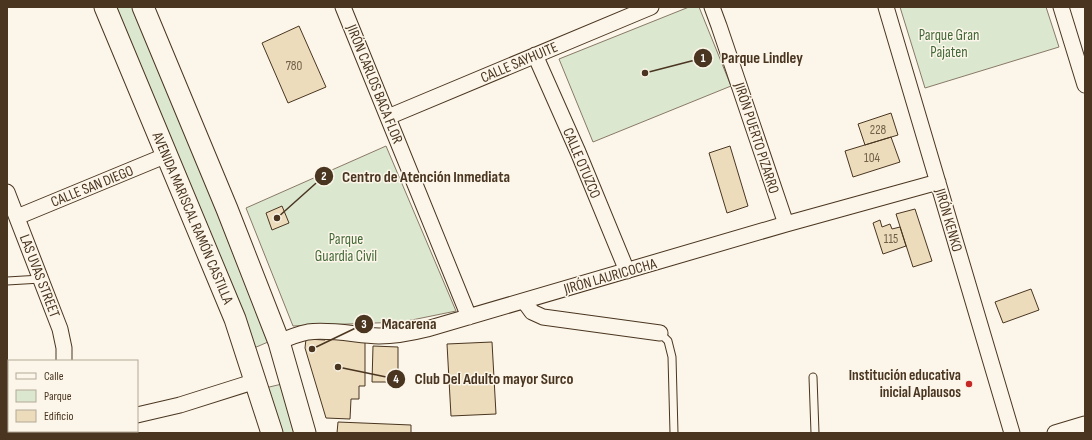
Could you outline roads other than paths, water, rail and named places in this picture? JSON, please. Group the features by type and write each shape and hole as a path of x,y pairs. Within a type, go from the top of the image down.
{"main road":[{"name":"AVENIDA MARISCAL RAMÓN CASTILLA","path":"105,7 235,319 272,433"},
{"path":"143,7 227,209 280,348 305,433"},
{"path":"253,373 280,348"}],"street":[{"name":"JIRÓN CARLOS BACA FLOR","path":"343,7 469,317"},
{"name":"CALLE SAYHUITE","path":"388,117 651,7"},
{"name":"JIRÓN PUERTO PIZARRO","path":"712,7 786,224"},
{"name":"JIRÓN KENKO","path":"886,7 1012,433"},
{"path":"1061,7 1085,85"},
{"name":"CALLE OTUZCO","path":"535,55 578,152 627,271"},
{"name":"CALLE SAN DIEGO","path":"17,217 167,156"},
{"name":"JIRÓN LAURICOCHA","path":"280,348 295,335 309,332 332,332 378,336 410,333 427,329 786,224 938,182"},
{"name":"LAS UVAS STREET","path":"7,192 60,329 64,348 64,360"},
{"path":"524,301 532,312 543,317 660,333"},
{"path":"138,415 180,405 253,373"},
{"path":"1055,433 1085,424"}],"lane":[{"path":"7,281 41,279"},
{"path":"660,333 668,342 672,357 674,433"},
{"path":"813,377 815,433"}],"place":[{"name":"Parque Lindley","path":"645,73"},
{"name":"Centro de Atención Inmediata","path":"277,218"},
{"name":"Macarena","path":"312,349"},
{"name":"Club Del Adulto mayor Surco","path":"338,367"},
{"name":"Institución educativa inicial Aplausos","path":"969,384"}],"park label":[{"name":"Parque Gran Pajaten","path":"949,44"},
{"name":"Parque Guardia Civil","path":"346,248"}]}
